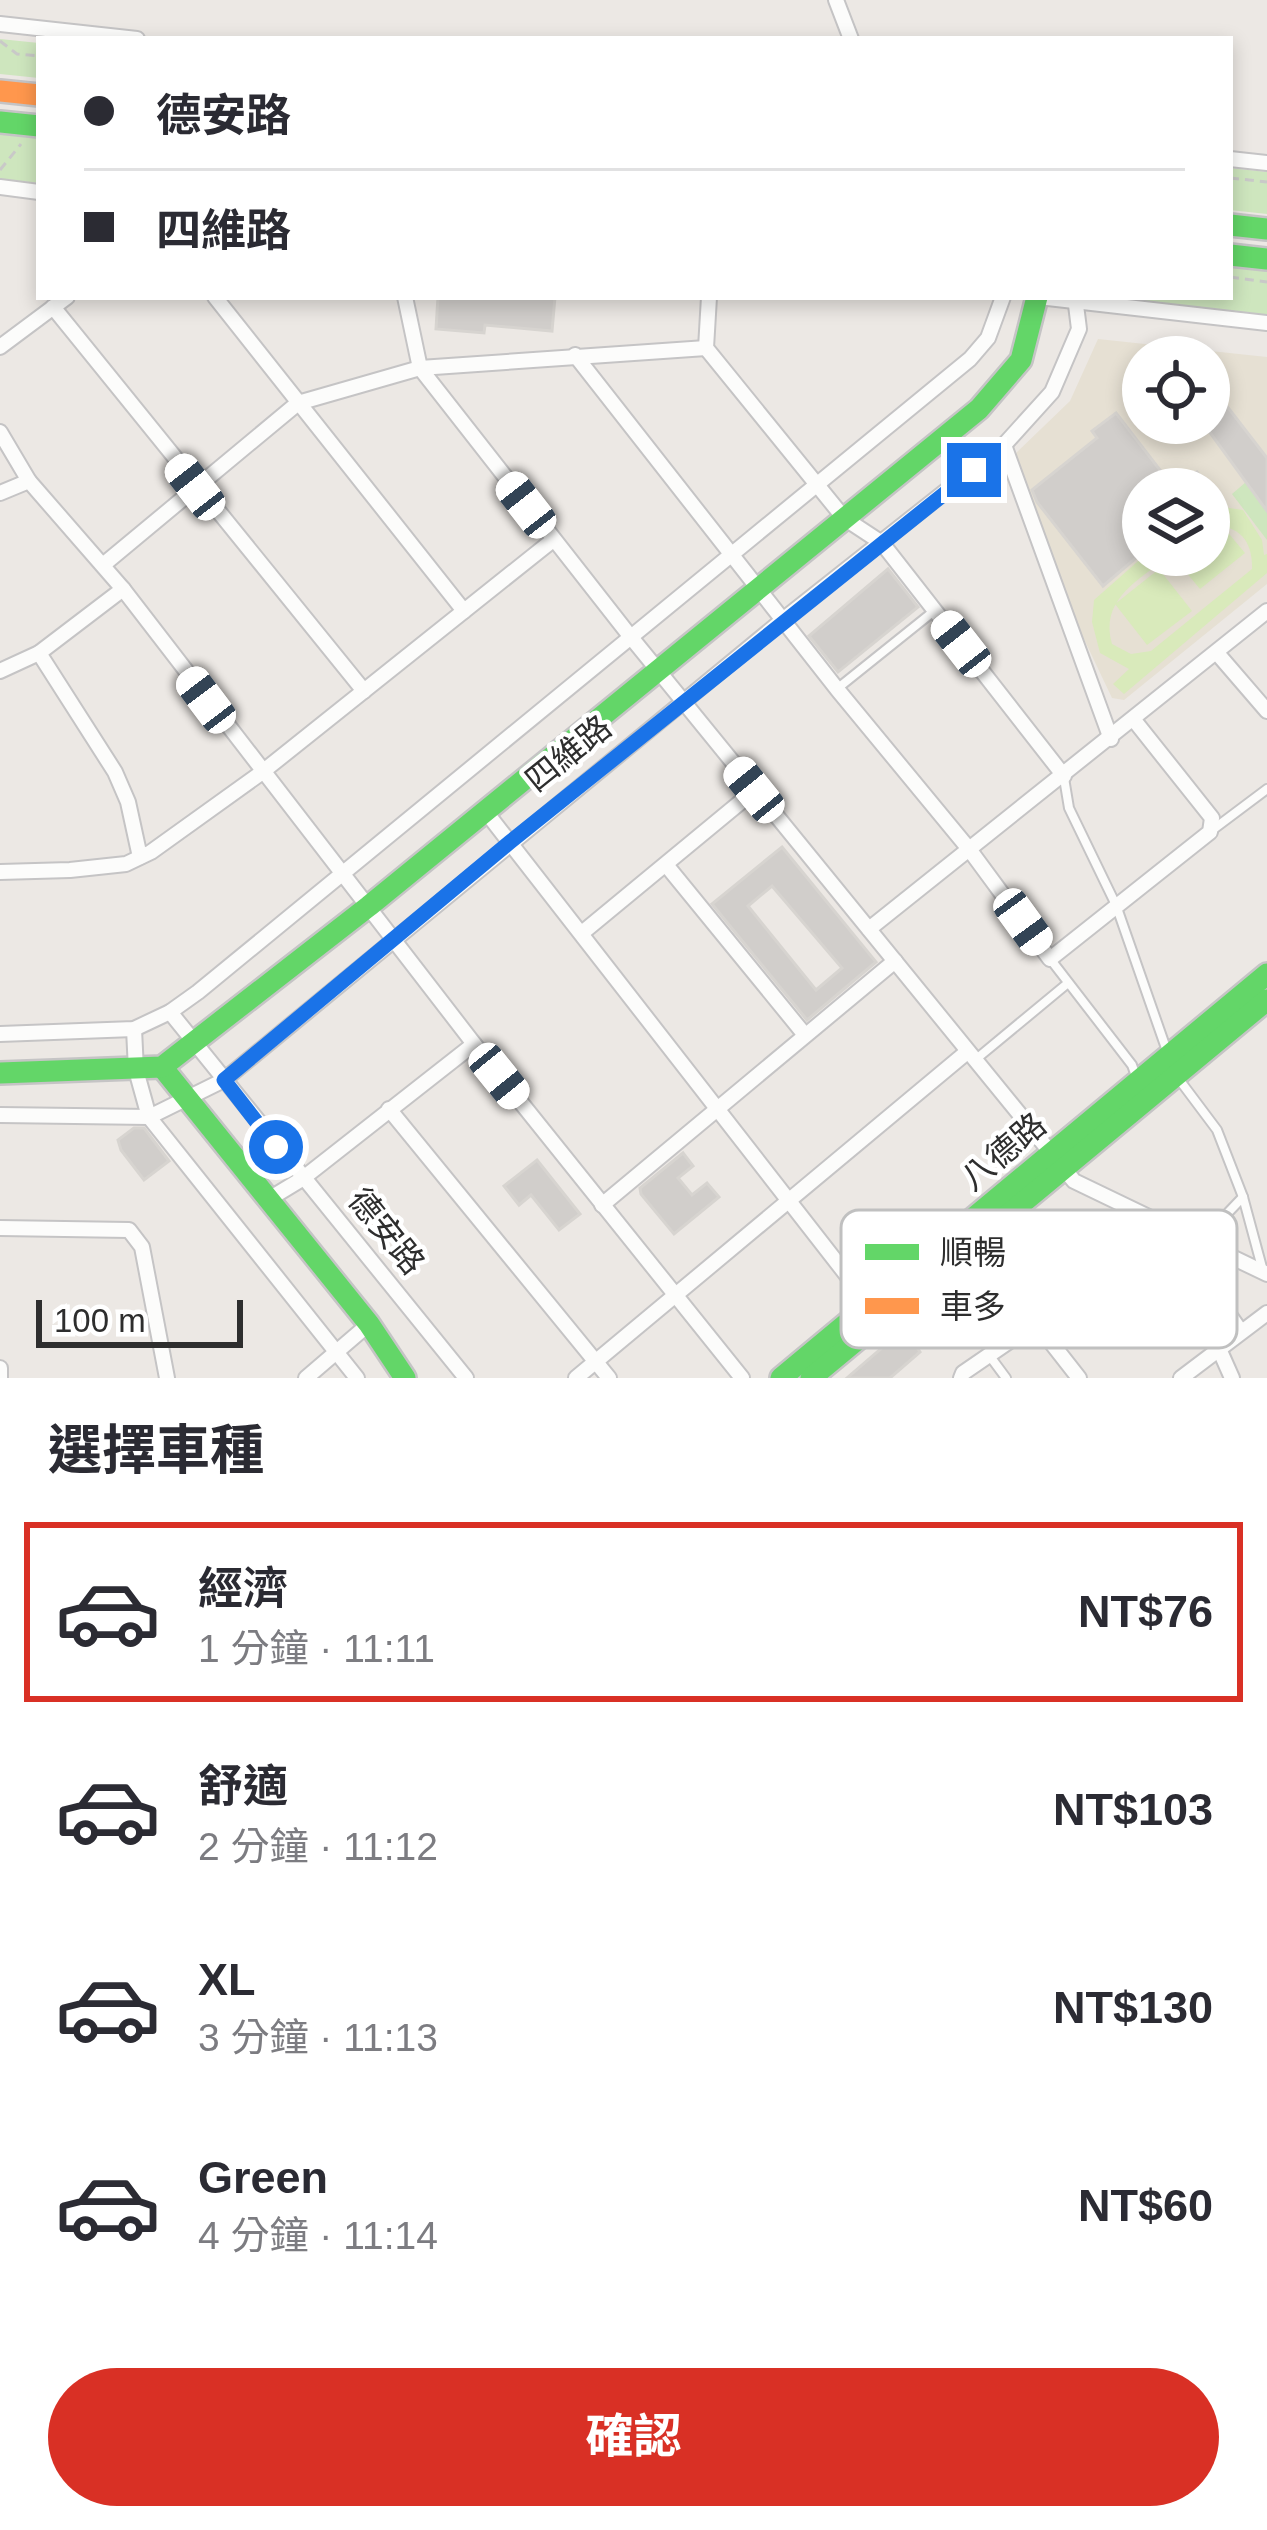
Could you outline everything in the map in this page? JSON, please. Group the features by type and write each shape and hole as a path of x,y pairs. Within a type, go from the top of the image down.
{"street":[{"path":"836,0 850,36"},
{"path":"0,24 110,36"},
{"path":"0,91 36,95"},
{"path":"0,122 32,133"},
{"path":"1233,159 1267,163"},
{"path":"0,187 36,192"},
{"path":"1233,225 1267,229"},
{"path":"1233,255 1267,260"},
{"path":"0,346 63,300"},
{"path":"217,300 464,610"},
{"path":"406,300 420,368 553,540 1058,1162 1084,1187 1133,1210"},
{"path":"709,300 706,348 844,518 882,543 1064,776"},
{"name":"四維路","path":"0,1034 134,1029 170,1012 970,359 988,338 1002,300"},
{"name":"四維路","path":"162,1067 486,812 979,409 1021,360 1037,300"},
{"path":"1075,300 1267,323"},
{"name":"四維路","path":"0,1115 149,1117 224,1080 784,619 1004,446 1052,392 1078,329 1075,300"},
{"path":"53,307 364,692"},
{"path":"104,565 298,403 420,368 706,348"},
{"path":"575,355 969,849 1050,959 1210,832 1212,818 1134,720"},
{"path":"0,432 29,481 104,565 474,1044 742,1378"},
{"path":"1004,446 1111,739"},
{"path":"0,493 29,481"},
{"path":"0,872 126,864 140,857 262,773 553,540"},
{"path":"0,671 39,653 123,590"},
{"path":"869,929 1267,611"},
{"path":"1217,652 1267,711"},
{"path":"39,653 115,772 128,802 140,857"},
{"path":"582,933 754,790"},
{"path":"486,812 841,1269"},
{"path":"667,866 806,1035"},
{"path":"602,1205 895,961"},
{"name":"八德路","path":"1003,1210 1172,1065 1267,974"},
{"name":"八德路","path":"995,1210 1058,1162 1138,1080 1172,1065 1267,1000"},
{"name":"德安路","path":"170,1012 466,1378"},
{"path":"134,1029 136,1070 149,1117 357,1378"},
{"path":"269,1199 302,1180 474,1044"},
{"path":"576,1378 970,1057"},
{"path":"0,1073 162,1067 369,1324 405,1378"},
{"path":"389,1109 609,1378"},
{"path":"0,1228 129,1230 142,1247 167,1378"},
{"path":"1237,1259 1265,1273"},
{"path":"1237,1333 1267,1313"},
{"path":"306,1378 369,1324"},
{"name":"八德路","path":"781,1378 841,1329"},
{"name":"八德路","path":"812,1378 846,1348"},
{"path":"961,1378 996,1348"},
{"path":"1055,1348 1078,1378"},
{"path":"1181,1378 1223,1348"},
{"path":"1220,1351 1232,1378"},
{"path":"0,1368 1,1378"}],"lane":[{"path":"837,689 935,611"},
{"path":"1064,776 1069,808 1116,905 1172,1065 1217,1130 1265,1273"},
{"path":"1210,832 1267,789"},
{"path":"1050,959 1132,1065 1138,1080"},
{"path":"970,1057 1068,982"},
{"path":"1230,1210 1243,1197"},
{"path":"1237,1321 1242,1328"},
{"path":"988,1354 1006,1378"}],"path":[{"path":"0,40 16,54 36,56"},
{"path":"0,170 32,133"},
{"path":"1233,178 1267,182"},
{"path":"1233,277 1267,282"}],"shaded area":[{"path":"1098,339 1122,342 1122,444 1230,444 1230,353 1267,357 1267,584 1124,700 1112,698 1074,618 1014,455 1070,401"}],"green space":[{"path":"0,39 36,43 36,78 0,74"},
{"path":"0,128 36,133 36,183 0,179"},
{"path":"1233,168 1267,172 1267,214 1233,210"},
{"path":"1233,263 1267,268 1267,317 1215,325 1112,300 1233,300"},
{"path":"1246,482 1267,511 1267,540 1232,494"},
{"path":"1230,508 1243,510 1262,540 1267,573 1124,694 1113,684 1129,669 1100,653 1092,622 1094,600 1122,575 1143,576 1117,602 1110,628 1112,644 1131,654 1151,651 1252,569 1250,550 1230,529"},
{"path":"1230,535 1245,553 1230,565"},
{"path":"1150,576 1164,576 1192,611 1147,645 1115,604"},
{"path":"1189,576 1216,576 1200,589"}],"building":[{"path":"438,300 555,300 552,331 485,325 484,333 436,329"},
{"path":"1230,410 1267,458 1267,511 1218,444 1230,444"},
{"path":"1116,413 1122,421 1122,444 1140,444 1158,468 1122,468 1122,570 1103,586 1032,490 1097,438 1092,431"},
{"path":"888,569 918,607 838,672 809,636"},
{"path":"782,847 876,962 807,1020 712,904","holes":["772,886 842,968 816,990 748,906"]},
{"path":"134,1128 144,1128 169,1161 144,1180 118,1140"},
{"path":"683,1153 693,1166 678,1178 692,1195 707,1183 719,1197 674,1234 640,1188"},
{"path":"537,1160 580,1214 559,1230 531,1195 519,1205 504,1186"},
{"path":"882,1348 919,1348 890,1378 847,1378"}],"traffic: fast":[{"path":"0,122 36,126"},
{"path":"1233,225 1267,229"},
{"path":"1233,255 1267,259"},
{"path":"0,1073 162,1067 369,906 979,409 1021,360 1036,300"},
{"path":"983,1210 1267,974"},
{"path":"1014,1210 1267,1000"},
{"path":"162,1067 369,1324 405,1378"},
{"path":"781,1378 841,1328"},
{"path":"811,1378 847,1348"}],"traffic: slow":[{"path":"0,91 36,95"}],"route":[{"path":"276,1147 224,1080 784,619 974,470"}]}
